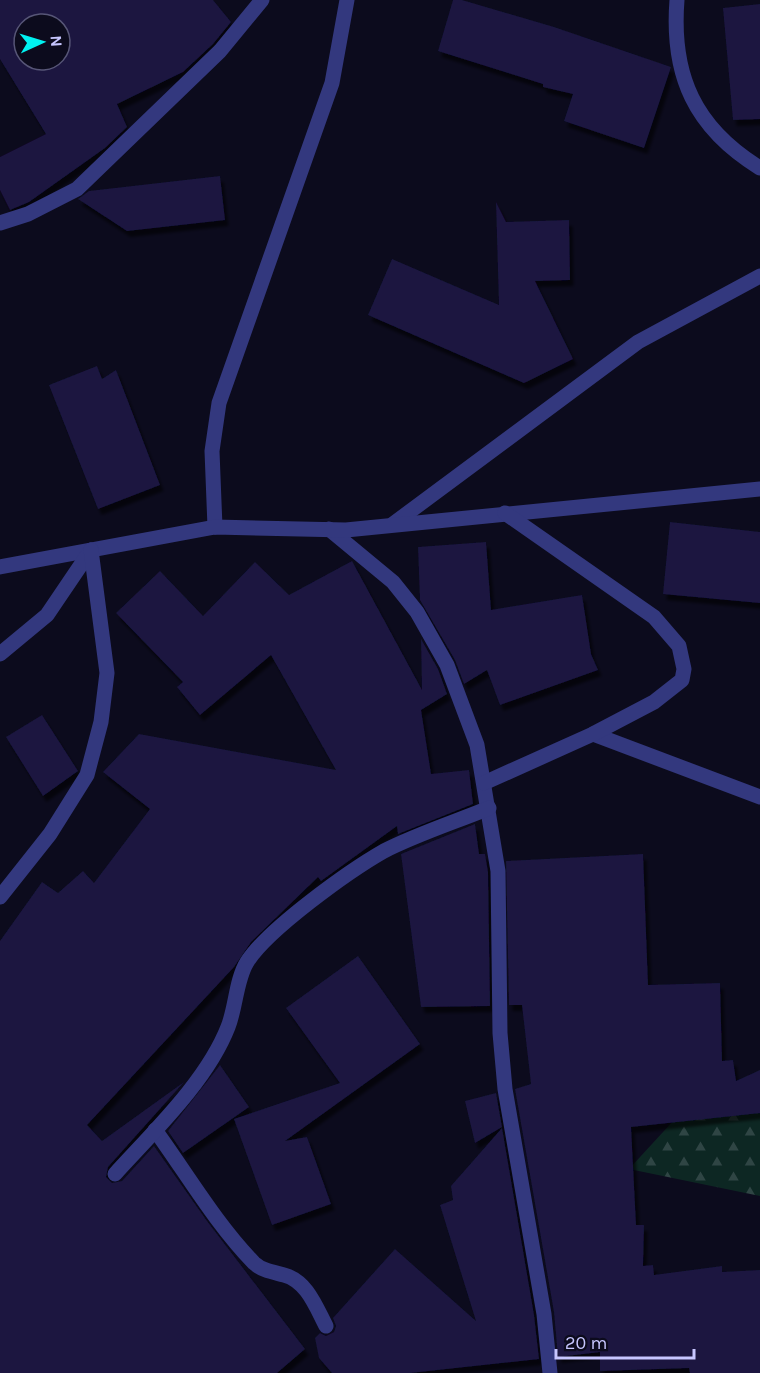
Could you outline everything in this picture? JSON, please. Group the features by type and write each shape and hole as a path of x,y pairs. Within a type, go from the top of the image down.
{"street":[{"path":"0,224 28,214 77,189 219,51 262,0"},
{"path":"215,527 212,451 219,403 332,83 347,0"},
{"path":"676,0 677,49 689,97 712,130 739,155 760,168"},
{"path":"392,524 639,342 760,276"},
{"path":"0,567 215,527 329,529 760,489"},
{"path":"484,783 593,734 661,697 682,680 684,659 679,646 654,617 506,513"},
{"path":"329,529 393,582 417,612 447,664 477,745 498,871 500,1033 505,1089 544,1314 550,1373"},
{"path":"0,654 47,615 91,550"},
{"path":"0,897 50,834 87,775 101,722 106,673 91,550"},
{"path":"593,734 760,797"},
{"path":"115,1174 155,1130 211,1061 228,1028 246,964 262,942 283,923 384,851 489,808"},
{"path":"155,1130 232,1238 257,1265 271,1272 286,1275 304,1287 326,1326"}],"green space":[{"path":"760,1083 760,1196 629,1169 698,1094"}],"building":[{"path":"0,0 213,0 231,22 213,44 183,72 117,104 127,127 105,148 29,202 10,210 0,190 0,157 46,134 0,59"},
{"path":"453,0 462,0 554,27 671,67 644,148 564,121 573,94 543,87 543,84 438,51"},
{"path":"760,4 760,119 733,120 723,8"},
{"path":"220,176 225,220 127,231 78,199 89,191"},
{"path":"496,202 506,222 569,220 570,280 535,281 573,359 524,383 368,315 392,259 499,305"},
{"path":"97,366 102,379 116,370 160,485 98,509 49,385"},
{"path":"670,522 760,532 760,603 663,594"},
{"path":"486,542 491,610 582,595 591,654 598,670 500,705 487,670 464,684 455,660 420,600 418,547"},
{"path":"352,561 422,690 421,639 438,669 447,694 421,710 431,774 469,770 473,804 398,834 397,826 321,881 318,877 251,942 234,967 87,1125 102,1141 184,1082 108,1167 106,1177 112,1183 122,1181 154,1146 207,1221 305,1349 277,1373 0,1373 0,941 42,882 58,893 83,871 94,883 150,809 103,772 139,734 336,770 271,655 200,715 177,687 183,682 116,613 160,571 203,616 255,562 289,595"},
{"path":"42,715 78,771 43,796 6,737"},
{"path":"475,824 479,854 485,854 488,872 490,1006 421,1007 401,854"},
{"path":"643,854 648,985 720,983 722,1061 733,1060 736,1081 760,1070 760,1113 631,1127 636,1225 644,1225 643,1266 653,1265 654,1275 722,1266 722,1272 760,1270 760,1373 690,1373 689,1368 600,1371 600,1352 558,1357 554,1312 515,1089 531,1084 522,1005 509,1005 506,861"},
{"path":"358,956 420,1044 285,1141 307,1137 331,1204 272,1225 234,1119 340,1083 286,1008"},
{"path":"220,1065 249,1107 183,1153 168,1131"},
{"path":"496,1093 502,1127 475,1143 465,1101"},
{"path":"502,1128 534,1315 539,1359 410,1373 332,1373 319,1358 315,1338 320,1333 326,1336 334,1332 336,1326 333,1318 395,1249 476,1321 440,1205 453,1200 451,1186"}]}
